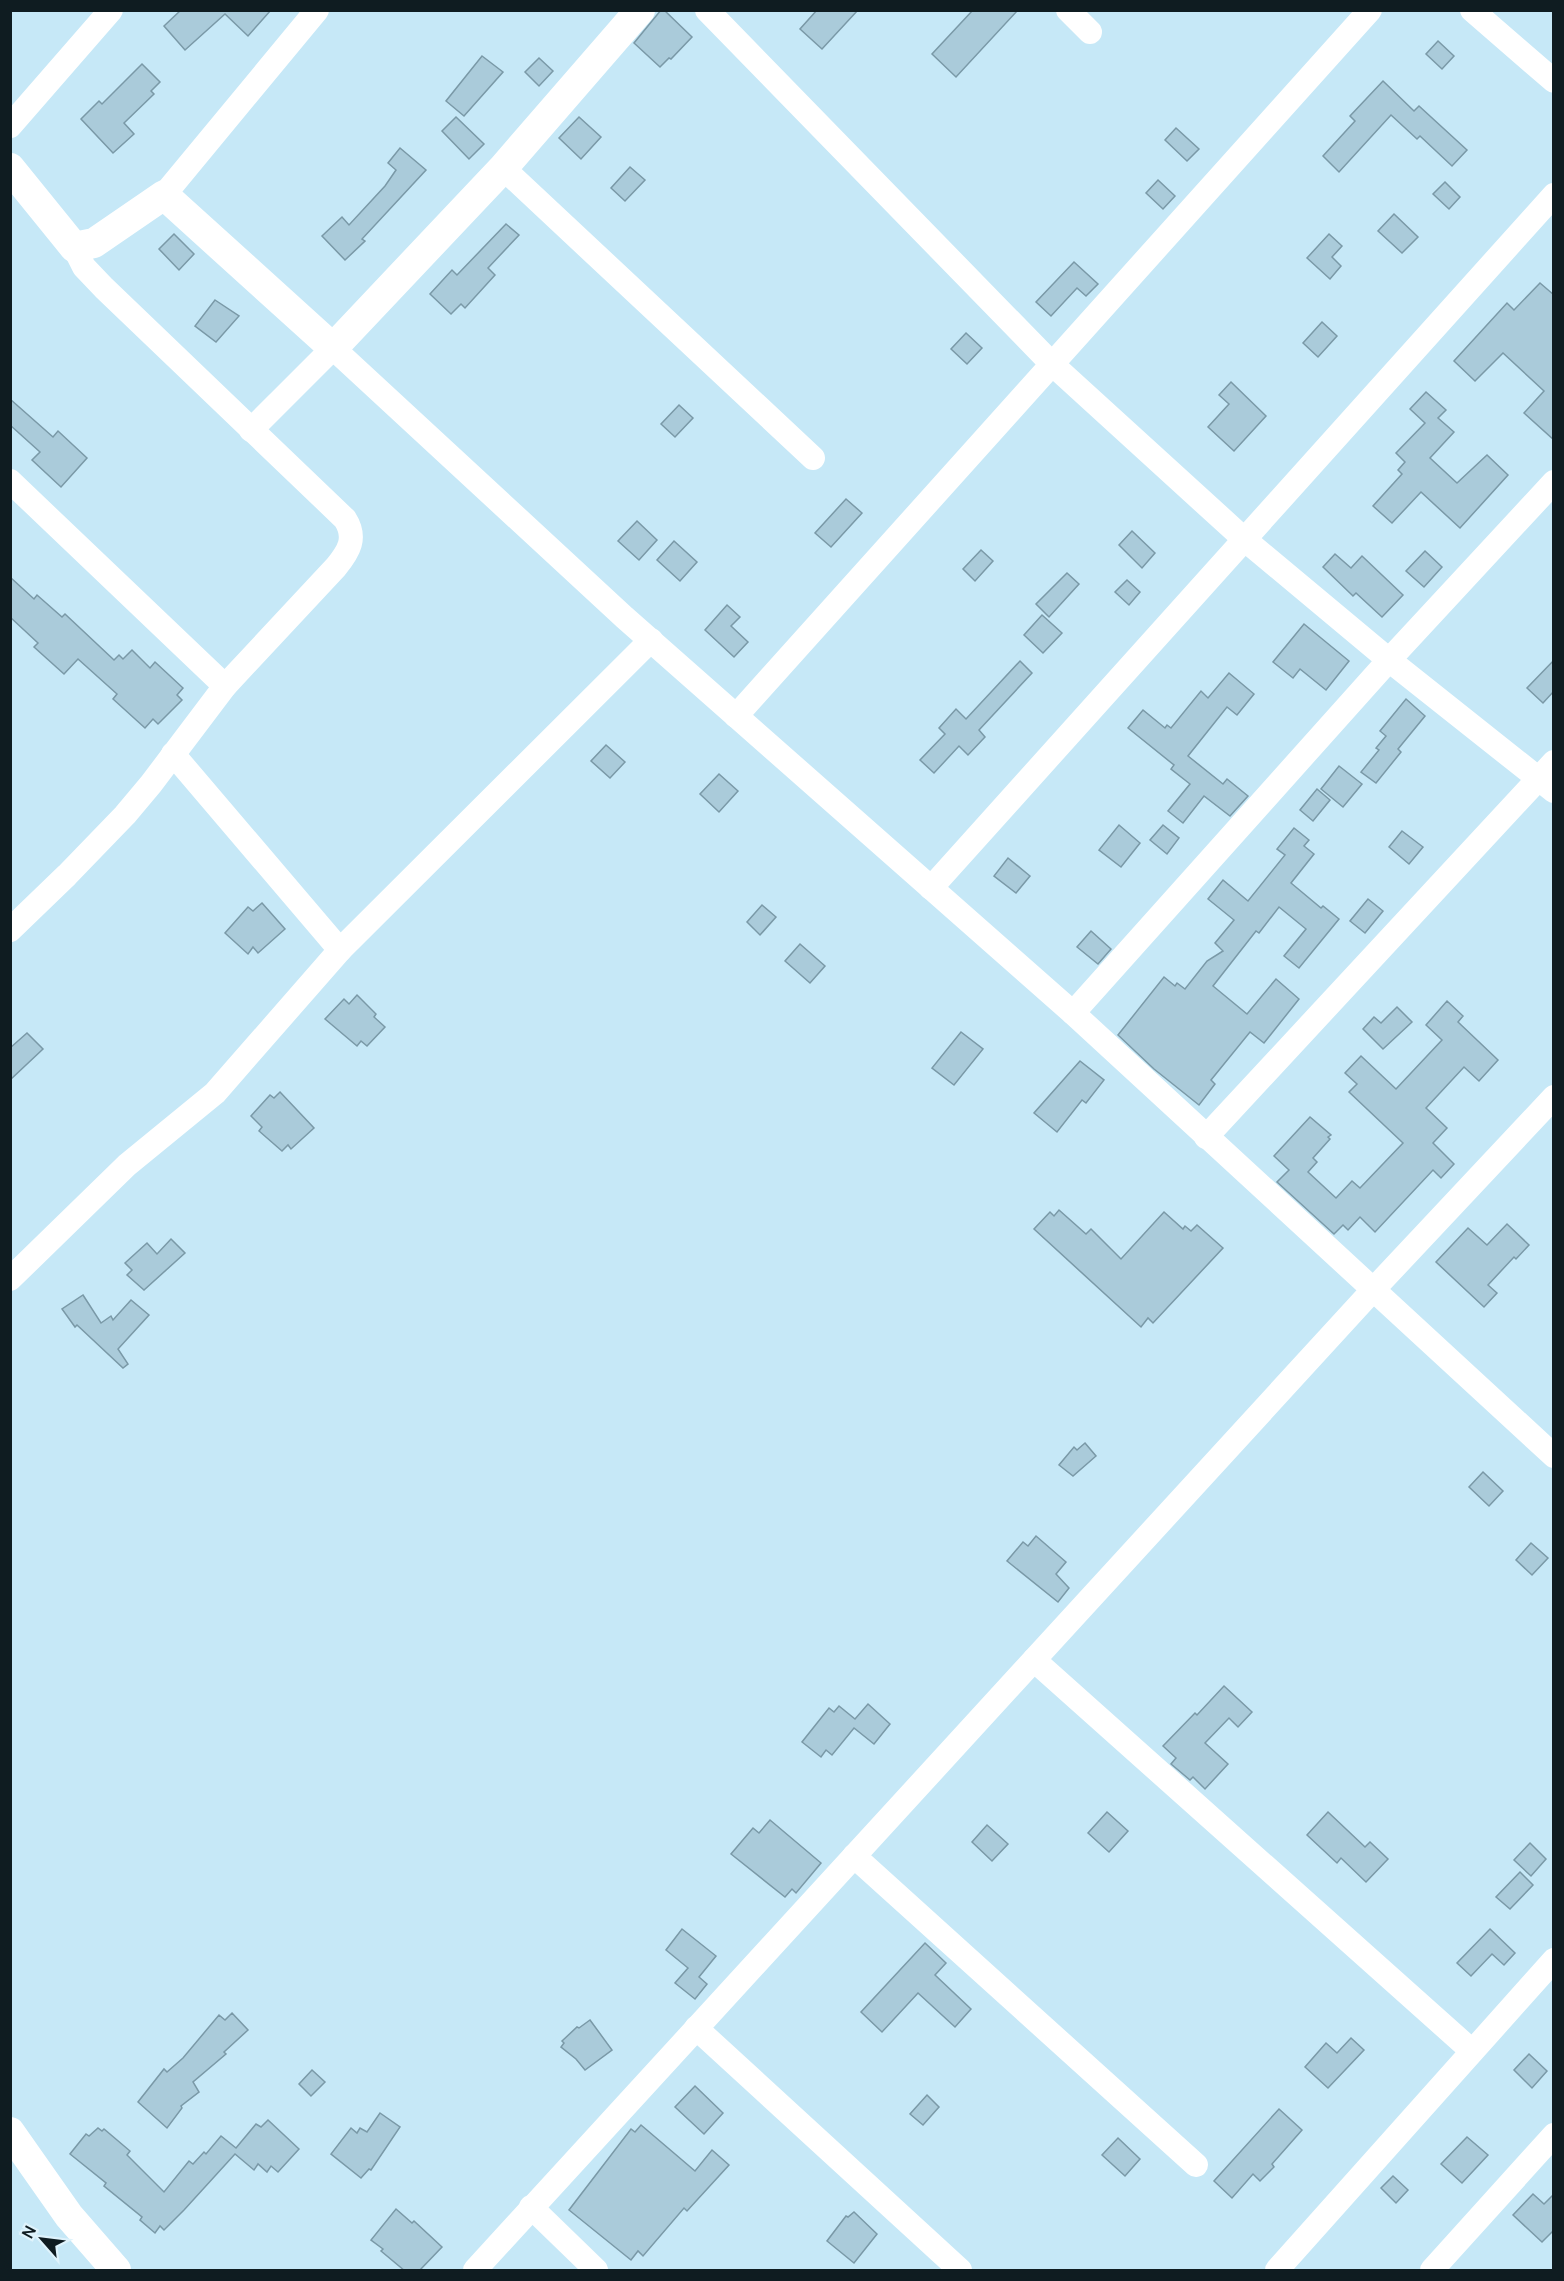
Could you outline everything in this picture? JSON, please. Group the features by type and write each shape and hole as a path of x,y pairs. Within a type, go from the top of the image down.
{"street":[{"path":"10,126 111,10"},
{"path":"74,247 94,243 164,195 317,10"},
{"path":"251,430 333,348 502,168 640,10"},
{"path":"707,10 1052,364 1244,539 1389,660 1548,777 1206,1137"},
{"path":"1068,10 1090,32"},
{"path":"736,716 1370,10"},
{"path":"1472,10 1554,81"},
{"path":"10,168 74,247 84,267 345,519 351,529 352,541 336,567 225,686 124,815 68,875 10,930"},
{"path":"502,168 813,458"},
{"path":"164,195 651,640 1073,1014 1554,1456"},
{"path":"931,888 1554,195"},
{"path":"10,481 225,686"},
{"path":"1073,1014 1389,660 1554,482"},
{"path":"10,1279 127,1165 216,1093 340,950 651,640"},
{"path":"173,754 340,950"},
{"path":"475,2271 531,2207 1372,1291 1554,1097"},
{"path":"1034,1660 1472,2051"},
{"path":"854,1856 1196,2165"},
{"path":"1277,2271 1554,1960"},
{"path":"696,2028 960,2271"},
{"path":"10,2132 69,2216 116,2271"},
{"path":"1432,2271 1554,2135"},
{"path":"531,2207 596,2271"}],"building":[{"path":"181,10 271,10 248,36 225,14 185,50 164,26"},
{"path":"661,10 664,10 692,37 660,67 634,43"},
{"path":"817,10 858,10 822,49 800,29"},
{"path":"973,10 1018,10 956,77 932,54"},
{"path":"1438,41 1454,56 1442,69 1426,54"},
{"path":"482,56 503,72 464,116 446,101"},
{"path":"539,58 553,71 539,86 525,72"},
{"path":"142,64 160,82 151,91 154,94 124,123 134,134 113,153 81,119 99,101 102,104"},
{"path":"1383,81 1414,111 1419,106 1467,150 1452,166 1420,136 1417,139 1391,115 1339,172 1323,156 1355,121 1350,116"},
{"path":"456,117 484,144 469,159 442,131"},
{"path":"579,117 601,137 581,159 559,138"},
{"path":"1176,128 1199,149 1187,161 1165,140"},
{"path":"400,148 426,170 362,239 365,241 345,260 322,236 342,217 349,225 385,186 396,170 388,163"},
{"path":"630,167 645,180 625,201 611,188"},
{"path":"1158,180 1175,196 1163,209 1146,193"},
{"path":"1445,182 1460,197 1449,209 1433,194"},
{"path":"1394,214 1418,237 1402,253 1378,231"},
{"path":"506,224 519,235 488,268 495,275 465,308 461,304 451,314 430,294 452,270 457,275"},
{"path":"174,234 194,254 179,270 159,249"},
{"path":"1329,234 1342,246 1332,257 1341,266 1330,279 1307,258"},
{"path":"1074,262 1098,284 1086,296 1077,288 1051,316 1036,302"},
{"path":"1540,283 1554,295 1554,440 1524,413 1544,391 1503,353 1475,381 1454,361 1507,303 1514,310"},
{"path":"215,300 239,316 216,342 195,326"},
{"path":"1322,322 1337,336 1318,357 1303,343"},
{"path":"966,333 982,348 967,364 951,349"},
{"path":"1231,382 1266,416 1234,451 1208,427 1229,404 1219,395"},
{"path":"1426,392 1446,410 1438,418 1454,432 1430,458 1457,483 1487,455 1508,475 1460,528 1421,492 1392,523 1373,506 1402,474 1398,470 1405,462 1396,453 1425,423 1410,409"},
{"path":"10,399 53,437 58,431 87,458 61,487 32,460 40,452 10,425"},
{"path":"679,405 693,418 675,437 661,424"},
{"path":"846,499 862,513 831,547 815,533"},
{"path":"637,521 657,540 639,560 618,541"},
{"path":"1132,531 1155,553 1142,568 1119,545"},
{"path":"674,541 697,562 680,581 657,560"},
{"path":"981,550 993,561 975,581 963,569"},
{"path":"1425,551 1442,567 1424,587 1406,571"},
{"path":"1335,554 1351,568 1362,556 1403,595 1382,617 1356,593 1353,596 1323,567"},
{"path":"1067,573 1079,584 1049,617 1036,604"},
{"path":"10,577 34,599 37,595 62,617 65,614 114,660 119,655 123,659 132,650 150,668 155,662 183,688 177,695 182,700 158,724 153,719 145,728 113,699 117,694 78,659 64,674 34,647 38,643 10,617"},
{"path":"1127,580 1140,592 1129,605 1115,592"},
{"path":"727,605 740,617 731,626 748,642 734,657 705,630"},
{"path":"1042,615 1062,633 1043,653 1024,635"},
{"path":"1304,624 1349,661 1326,690 1300,669 1293,678 1273,662"},
{"path":"1554,660 1554,691 1543,703 1527,688"},
{"path":"1020,661 1032,673 979,730 985,737 968,755 959,746 934,773 920,760 945,734 939,728 956,709 966,719"},
{"path":"1229,673 1254,694 1237,715 1227,707 1188,756 1223,784 1227,779 1248,796 1230,816 1204,796 1183,823 1168,811 1190,784 1171,769 1174,765 1128,728 1143,710 1165,728 1167,725 1171,728 1201,691 1208,698"},
{"path":"1406,699 1425,716 1398,749 1401,752 1376,783 1361,772 1379,750 1376,748 1386,736 1380,731"},
{"path":"606,745 625,762 610,778 591,761"},
{"path":"1339,766 1362,784 1343,807 1321,789"},
{"path":"719,774 738,791 719,812 700,794"},
{"path":"1317,789 1330,800 1313,821 1300,810"},
{"path":"1119,825 1140,843 1121,867 1099,850"},
{"path":"1163,825 1179,838 1167,854 1150,840"},
{"path":"1294,828 1309,840 1304,846 1314,854 1291,883 1321,908 1323,906 1339,919 1299,968 1284,956 1306,929 1279,907 1259,933 1256,931 1213,986 1247,1014 1276,979 1299,999 1264,1043 1250,1032 1211,1080 1215,1084 1199,1105 1154,1069 1118,1035 1164,977 1175,986 1177,983 1185,989 1207,961 1223,951 1215,943 1234,920 1208,899 1223,880 1248,901 1285,855 1277,849"},
{"path":"1402,831 1423,847 1409,864 1389,847"},
{"path":"1008,858 1030,876 1016,893 994,876"},
{"path":"1368,899 1383,911 1365,933 1350,921"},
{"path":"262,903 285,929 258,953 253,947 248,954 225,933 248,907 253,911"},
{"path":"762,905 776,917 760,935 747,922"},
{"path":"1091,931 1111,949 1098,964 1077,947"},
{"path":"800,944 825,966 810,983 785,961"},
{"path":"357,995 385,1027 367,1046 361,1041 357,1046 325,1019 344,999 349,1004"},
{"path":"1447,1001 1463,1016 1458,1022 1498,1060 1479,1081 1464,1067 1426,1108 1447,1128 1433,1143 1454,1164 1441,1178 1433,1170 1375,1232 1360,1217 1348,1230 1343,1225 1334,1234 1277,1182 1289,1170 1274,1156 1310,1117 1331,1135 1313,1158 1317,1162 1308,1172 1336,1198 1352,1181 1360,1188 1403,1143 1349,1092 1357,1084 1345,1073 1361,1056 1396,1089 1442,1040 1426,1025"},
{"path":"1397,1007 1412,1022 1383,1049 1363,1029 1374,1017 1381,1023"},
{"path":"961,1032 983,1049 954,1085 932,1068"},
{"path":"27,1033 43,1049 10,1080 10,1048"},
{"path":"1080,1061 1104,1080 1086,1103 1082,1100 1057,1132 1034,1113"},
{"path":"280,1092 314,1128 291,1149 288,1145 282,1151 259,1131 262,1127 251,1116 270,1095 274,1098"},
{"path":"1059,1210 1086,1234 1091,1229 1121,1259 1164,1212 1183,1229 1185,1226 1191,1231 1197,1225 1223,1248 1153,1323 1148,1318 1141,1327 1034,1229 1050,1212 1054,1216"},
{"path":"1507,1224 1529,1245 1516,1259 1514,1257 1488,1285 1497,1293 1484,1307 1436,1262 1468,1228 1487,1245"},
{"path":"171,1239 185,1253 144,1290 127,1275 132,1270 125,1263 147,1243 157,1254"},
{"path":"83,1295 101,1323 111,1316 113,1320 131,1300 149,1315 118,1349 128,1364 123,1368 77,1325 75,1327 62,1309"},
{"path":"1085,1443 1096,1456 1073,1476 1059,1465 1074,1447 1077,1450"},
{"path":"1483,1472 1503,1491 1489,1506 1469,1487"},
{"path":"1036,1536 1066,1562 1056,1574 1069,1588 1058,1602 1007,1561 1023,1542 1028,1546"},
{"path":"1531,1543 1548,1558 1532,1575 1516,1560"},
{"path":"1224,1686 1252,1712 1238,1727 1229,1718 1205,1743 1228,1764 1205,1789 1193,1777 1190,1780 1171,1764 1176,1758 1163,1746"},
{"path":"868,1704 890,1724 874,1744 854,1728 832,1755 826,1750 821,1757 802,1742 829,1708 834,1712 839,1706 855,1719"},
{"path":"1107,1812 1128,1831 1109,1852 1088,1833"},
{"path":"1328,1812 1365,1847 1370,1842 1388,1859 1366,1882 1341,1858 1337,1863 1307,1835"},
{"path":"770,1820 821,1863 796,1893 792,1889 785,1897 731,1854 753,1828 759,1833"},
{"path":"987,1825 1008,1844 992,1861 972,1842"},
{"path":"1530,1843 1546,1859 1531,1876 1514,1860"},
{"path":"1520,1872 1533,1885 1510,1909 1496,1897"},
{"path":"682,1929 716,1956 699,1977 707,1984 695,1999 675,1983 688,1968 666,1950"},
{"path":"1490,1929 1515,1953 1504,1965 1492,1954 1471,1976 1457,1963"},
{"path":"925,1943 946,1963 935,1975 971,2009 955,2027 918,1993 882,2032 861,2012"},
{"path":"232,2013 248,2030 224,2052 226,2054 193,2082 199,2092 181,2106 182,2108 167,2128 138,2102 164,2069 167,2072 183,2058 219,2015 225,2020"},
{"path":"590,2020 612,2050 585,2070 561,2047 564,2043 562,2041 577,2027 579,2028"},
{"path":"1351,2038 1364,2050 1328,2088 1305,2067 1326,2043 1337,2053"},
{"path":"1529,2054 1547,2071 1532,2088 1514,2070"},
{"path":"312,2070 325,2082 311,2096 299,2084"},
{"path":"695,2086 723,2113 704,2134 675,2107"},
{"path":"927,2095 939,2107 923,2125 910,2114"},
{"path":"1279,2109 1302,2130 1272,2164 1274,2167 1260,2181 1253,2174 1232,2198 1214,2181"},
{"path":"380,2113 400,2127 371,2170 369,2169 361,2178 331,2154 351,2128 357,2133 360,2128 367,2132"},
{"path":"268,2120 299,2149 278,2172 271,2166 267,2172 258,2164 254,2170 235,2154 164,2230 160,2226 155,2233 140,2220 142,2217 104,2186 106,2183 70,2154 86,2134 89,2136 98,2128 102,2131 104,2129 130,2151 127,2155 164,2192 189,2161 193,2164 204,2152 206,2154 221,2136 236,2148 256,2124 261,2127"},
{"path":"641,2125 695,2171 712,2150 729,2165 687,2211 684,2208 643,2256 638,2251 631,2260 569,2210 631,2129 635,2132"},
{"path":"1467,2137 1488,2155 1462,2183 1441,2164"},
{"path":"1118,2138 1140,2159 1125,2176 1102,2155"},
{"path":"1393,2176 1408,2190 1396,2203 1381,2188"},
{"path":"1533,2194 1544,2204 1554,2194 1554,2230 1542,2242 1513,2215"},
{"path":"396,2209 412,2223 414,2221 442,2247 419,2271 405,2271 371,2240"},
{"path":"854,2212 877,2234 854,2263 827,2241 846,2216"}]}
